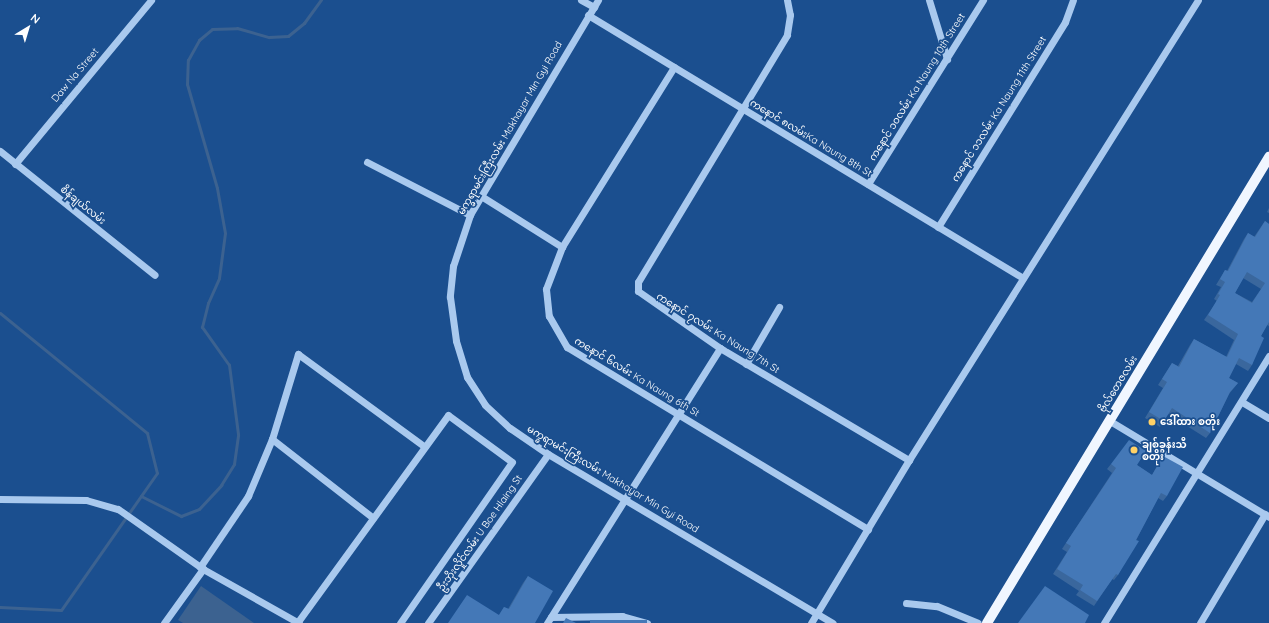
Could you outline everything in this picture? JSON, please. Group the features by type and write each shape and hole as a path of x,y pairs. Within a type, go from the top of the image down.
{"main road":[{"name":"ဗိုလ်တေဇလမ်း","path":"987,623 1269,157"}],"street":[{"name":"Daw Na Street","path":"15,164 151,0"},
{"path":"581,0 594,7"},
{"name":"မက္ခရာမင်းကြီးလမ်း Makhayar Min Gyi Road","path":"598,0 470,215 453,266 450,297 456,342 467,377 485,405 510,428 548,454 833,623"},
{"name":"ကနောင် ၇လမ်း Ka Naung 7th St","path":"788,0 790,15 787,35 741,107 638,282 638,291 644,298 720,348 909,460"},
{"path":"929,0 947,59"},
{"name":"ကနောင် ၁၀လမ်း Ka Naung 10th Street","path":"868,184 983,0"},
{"name":"ကနောင် ၁၁လမ်း Ka Naung 11th Street","path":"938,227 1065,22 1073,0"},
{"path":"811,623 909,460 1198,0"},
{"name":"ကနောင် ၈လမ်းKa Naung 8th St","path":"588,15 1023,278"},
{"name":"ကနောင် ၆လမ်း Ka Naung 6th St","path":"674,67 562,247 546,289 549,316 555,331 567,347 868,529"},
{"name":"စိန်ချယ်လမ်း","path":"0,151 155,275"},
{"path":"368,162 470,215"},
{"path":"481,196 562,247"},
{"path":"746,364 779,307"},
{"path":"549,620 626,500 720,348"},
{"path":"164,623 202,568 248,496 272,439 298,354 425,447"},
{"path":"1104,623 1242,402 1269,356"},
{"path":"1242,402 1269,418"},
{"path":"0,499 86,500 118,509 202,568 298,623 448,415 512,462 400,623"},
{"path":"1110,421 1267,515 1200,623"},
{"path":"272,439 373,518"},
{"name":"ဦးဘိုးလှိုင်လမ်း U Boe Hlaing St","path":"428,623 548,454"},
{"path":"906,603 938,606 978,623"},
{"path":"549,620 622,616 647,623"}],"water":[{"path":"201,586 254,623 183,623 178,620"}],"building":[{"path":"1265,221 1269,224 1269,322 1261,336 1264,338 1252,365 1239,358 1229,378 1238,383 1230,392 1210,433 1172,408 1164,421 1149,412 1167,382 1162,379 1172,363 1179,367 1194,339 1227,357 1238,334 1208,315 1220,295 1218,294 1225,282 1220,279 1225,270 1228,271 1248,233 1255,237","holes":["1247,272 1265,283 1252,303 1235,293"]},
{"path":"1129,440 1146,451 1137,465 1152,475 1163,456 1183,467 1167,496 1161,493 1136,540 1139,541 1118,575 1116,574 1097,601 1080,590 1083,585 1057,569 1071,546 1066,543 1116,468 1111,464"},
{"path":"528,576 553,591 535,623 448,623 467,595 499,615 504,607 509,609"},
{"path":"1045,586 1089,615 1085,623 1018,623"},
{"path":"566,618 576,623 563,623"},
{"path":"590,620 647,620 647,623 590,623"}],"waterway":[{"path":"141,496 181,516 199,509 221,485 234,464 238,434 229,365 202,327 208,303 219,278 225,233 217,188 187,84 188,60 199,40 212,29 237,28 269,37 288,36 304,23 321,0"},
{"path":"0,313 147,433 157,473 61,610 0,607"}],"place":[{"name":"ဒေါ်ထား စတိုး","path":"1152,422"},
{"name":"ချစ်ခွန်းသီ စတိုး","path":"1134,450"}]}
